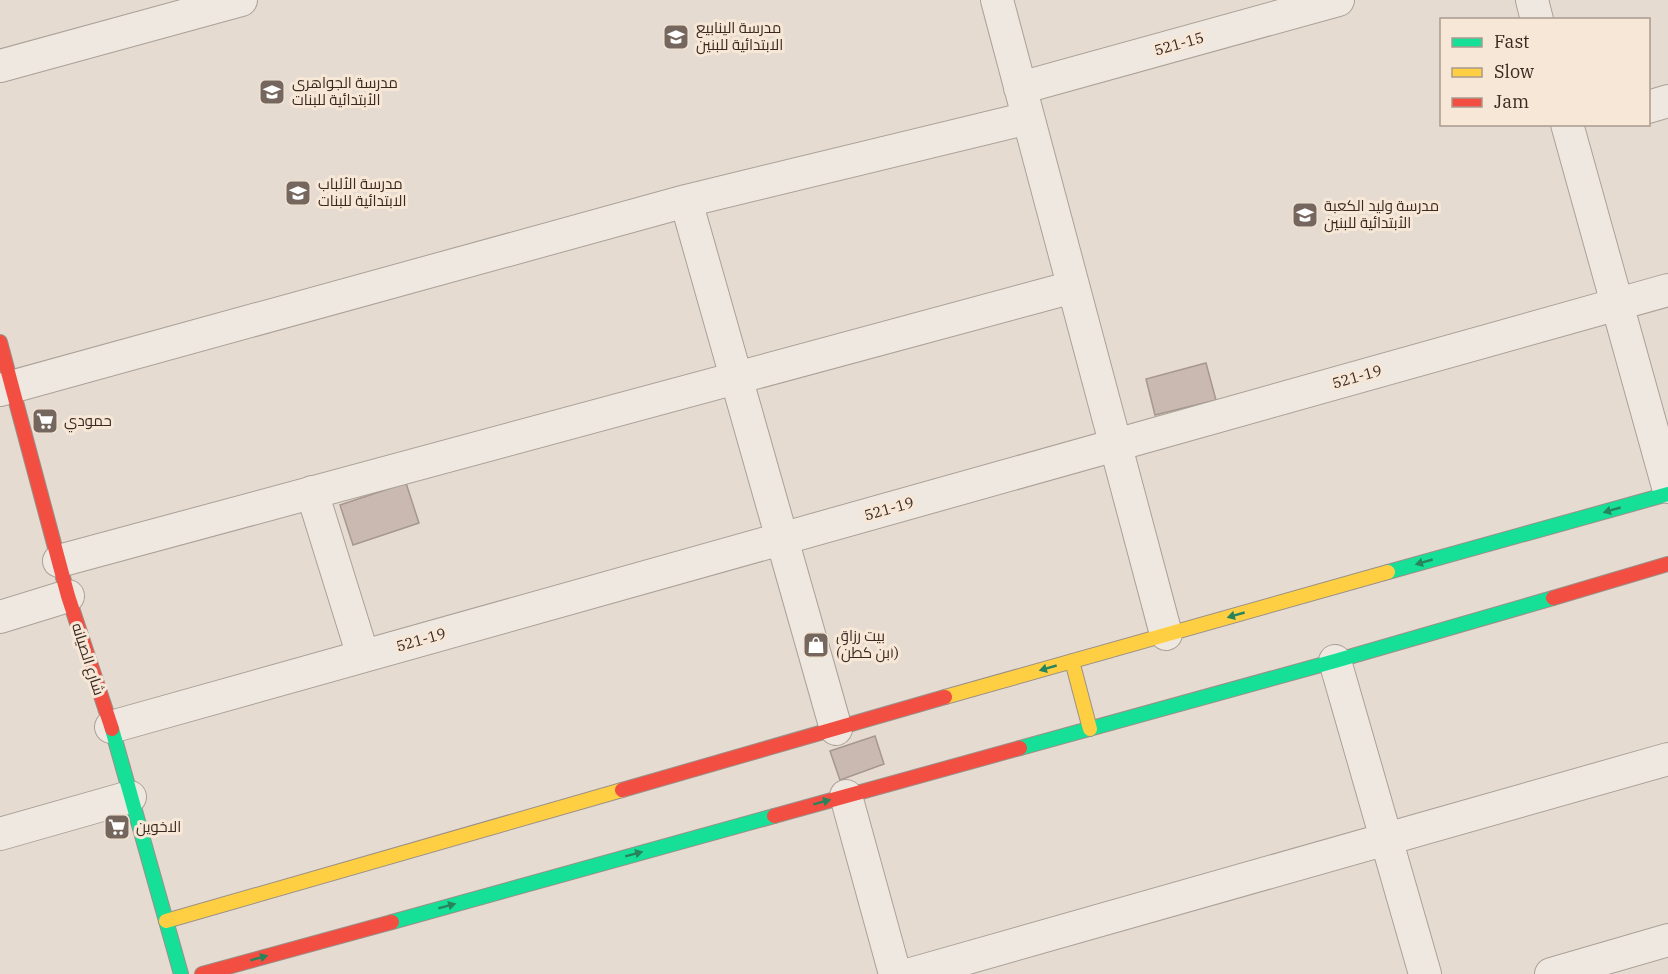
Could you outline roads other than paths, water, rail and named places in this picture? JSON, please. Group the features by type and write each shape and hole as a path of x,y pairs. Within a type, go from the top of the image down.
{"street":[{"path":"0,66 241,0"},
{"path":"997,0 1166,634"},
{"name":"521-15","path":"1020,88 1338,0"},
{"path":"1532,0 1536,18"},
{"path":"1650,106 1668,101"},
{"path":"6,388 686,201 1029,118"},
{"path":"1573,126 1617,304 1668,487"},
{"path":"686,201 836,729"},
{"path":"59,561 1073,287"},
{"name":"521-19","path":"111,727 1668,290"},
{"name":"شارع الصيانه","path":"0,342 6,388 68,596 111,727 181,974"},
{"path":"312,492 363,656"},
{"path":"166,921 1166,634 1668,494"},
{"path":"202,974 1335,661 1668,564"},
{"path":"0,617 68,596"},
{"path":"1072,661 1090,729"},
{"path":"1335,661 1425,974"},
{"path":"911,974 1668,759"},
{"path":"846,796 895,974"},
{"path":"0,834 130,797"},
{"path":"1551,974 1668,940"}],"place":[{"name":"مدرسة الينابيع الابتدائية للبنين","path":"676,37"},
{"name":"مدرسة الجواهري الأبتدائية للبنات","path":"272,92"},
{"name":"مدرسة الألباب الابتدائية للبنات","path":"298,193"},
{"name":"مدرسة وليد الكعبة الأبتدائية للبنين","path":"1305,215"},
{"name":"حمودي","path":"45,421"},
{"name":"بيت رزاق (ابن كطن)","path":"816,645"},
{"name":"الاخوين","path":"117,827"}]}
